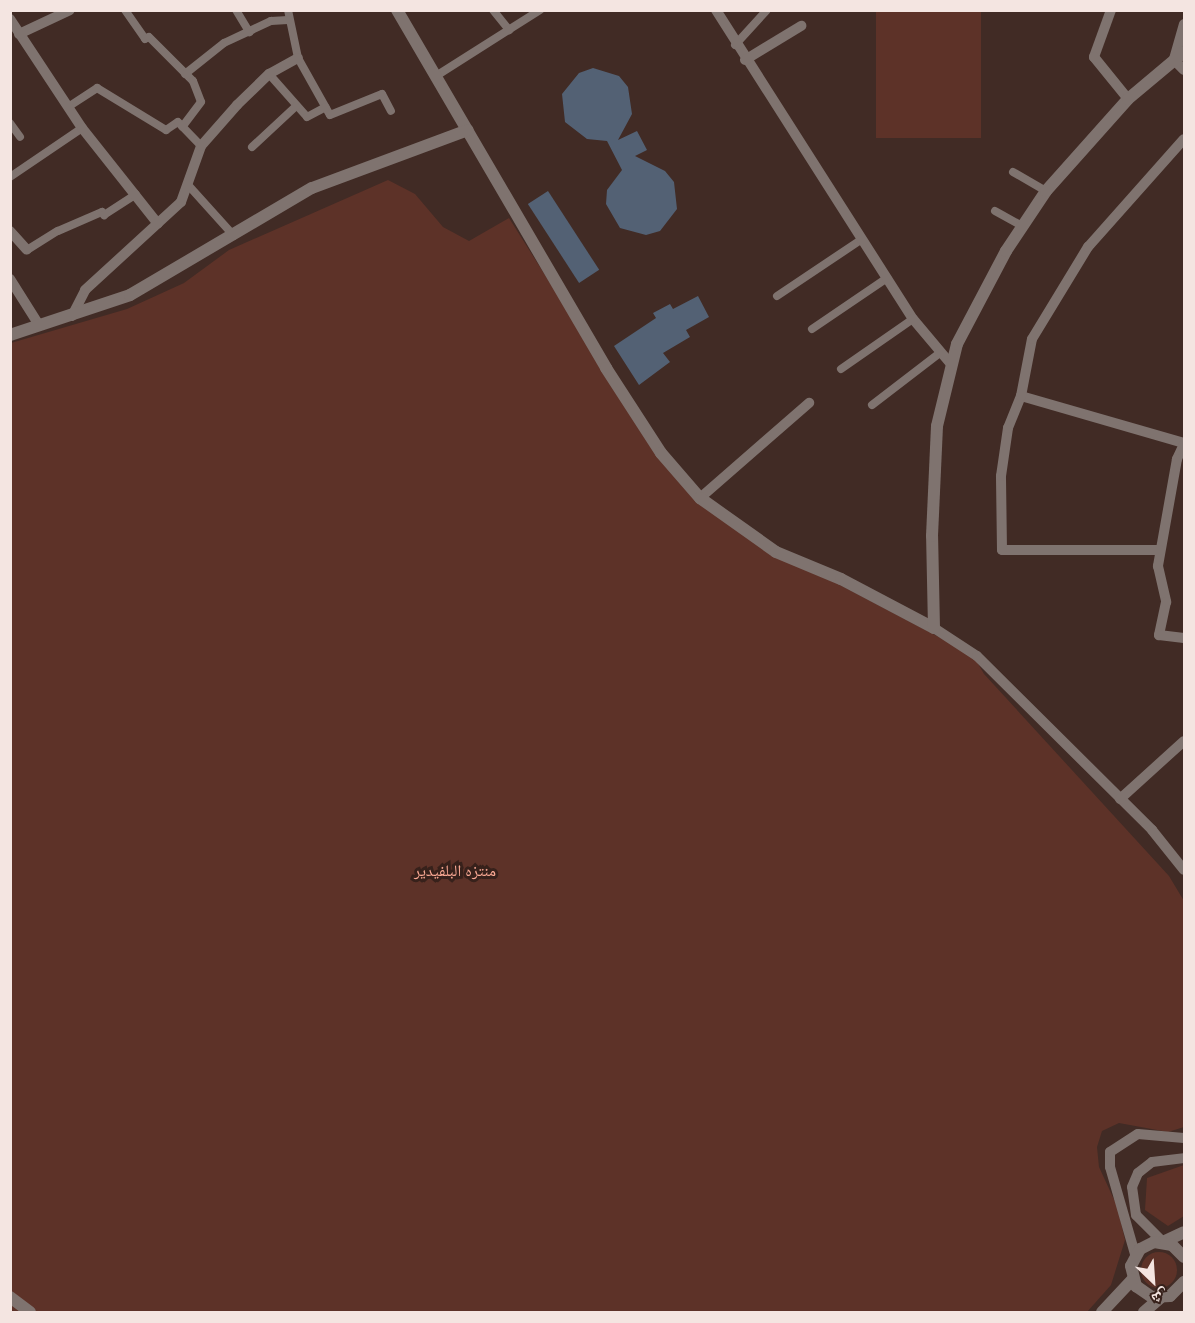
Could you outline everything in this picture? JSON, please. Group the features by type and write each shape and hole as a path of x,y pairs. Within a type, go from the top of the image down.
{"street":[{"path":"70,10 14,26 82,128 158,224"},
{"path":"125,10 145,39 149,37 193,81 201,102 182,127"},
{"path":"236,10 249,32"},
{"path":"397,10 606,368 661,453 700,498 776,552 841,579 934,628 977,656 1120,799 1185,870"},
{"path":"493,10 509,30"},
{"path":"436,76 540,10"},
{"path":"716,10 735,45 914,319 950,363"},
{"path":"735,45 767,10"},
{"path":"1111,10 1094,57 1128,99"},
{"path":"185,74 207,54 288,15 298,58 330,115 382,94 391,111"},
{"path":"1185,24 1179,56 1185,70"},
{"path":"745,60 801,26"},
{"path":"934,628 934,469 950,363 1022,226 1046,191 1128,99 1179,56"},
{"path":"72,316 85,290 181,202 189,186 201,146 269,74 298,58"},
{"path":"269,74 295,107 307,117 326,108"},
{"path":"68,106 97,88 166,130 178,122 201,146"},
{"path":"252,147 295,107"},
{"path":"10,123 20,137"},
{"path":"10,177 82,128"},
{"path":"10,335 130,295 336,177 468,130"},
{"path":"1160,550 1086,553 1000,548 1001,476 1008,428 1021,396 1032,339 1070,271 1185,139"},
{"path":"1013,172 1046,191"},
{"path":"189,186 234,236"},
{"path":"10,231 27,250 58,231 102,212 104,215 136,194"},
{"path":"995,211 1022,226"},
{"path":"777,296 862,239"},
{"path":"812,329 887,278"},
{"path":"10,279 39,325"},
{"path":"841,369 914,319"},
{"path":"872,405 941,352"},
{"path":"1021,396 1185,444 1177,459 1160,550 1166,611 1159,635 1185,638"},
{"path":"700,498 808,403"},
{"path":"1120,799 1185,741"},
{"path":"1102,1312 1132,1279 1136,1254 1110,1167 1110,1152 1138,1134 1185,1138"},
{"path":"1185,1158 1152,1162 1138,1173 1131,1187 1136,1215 1163,1242 1185,1257"},
{"path":"1136,1254 1145,1245 1163,1242 1185,1232"},
{"path":"1132,1279 1141,1292 1160,1298 1170,1296 1185,1282"},
{"path":"10,1297 30,1312"},
{"path":"1144,1312 1160,1298"}],"green space":[{"path":"876,11 981,11 981,138 876,138"},
{"name":"منتزه البلفيدير","path":"388,180 415,194 443,227 469,241 509,218 658,454 745,535 973,655 984,674 1169,876 1184,901 1184,1127 1168,1132 1119,1123 1102,1131 1097,1147 1099,1167 1117,1206 1125,1240 1111,1285 1087,1312 11,1312 11,343 127,309 184,283 229,250"},
{"path":"1184,1165 1184,1216 1168,1226 1145,1210 1147,1178"},
{"path":"1159,1252 1172,1257 1177,1270 1172,1283 1159,1288 1146,1283 1141,1270 1146,1257"}],"building":[{"path":"593,68 619,76 628,87 632,114 618,140 637,131 647,150 635,156 665,171 674,182 677,209 660,231 646,235 620,228 606,204 607,190 622,170 607,141 587,139 565,122 562,94 579,73"},
{"path":"548,191 599,270 579,283 528,204"},
{"path":"698,296 709,317 686,330 690,337 663,353 670,362 639,385 614,346 656,318 653,313 670,304 673,309"}]}
